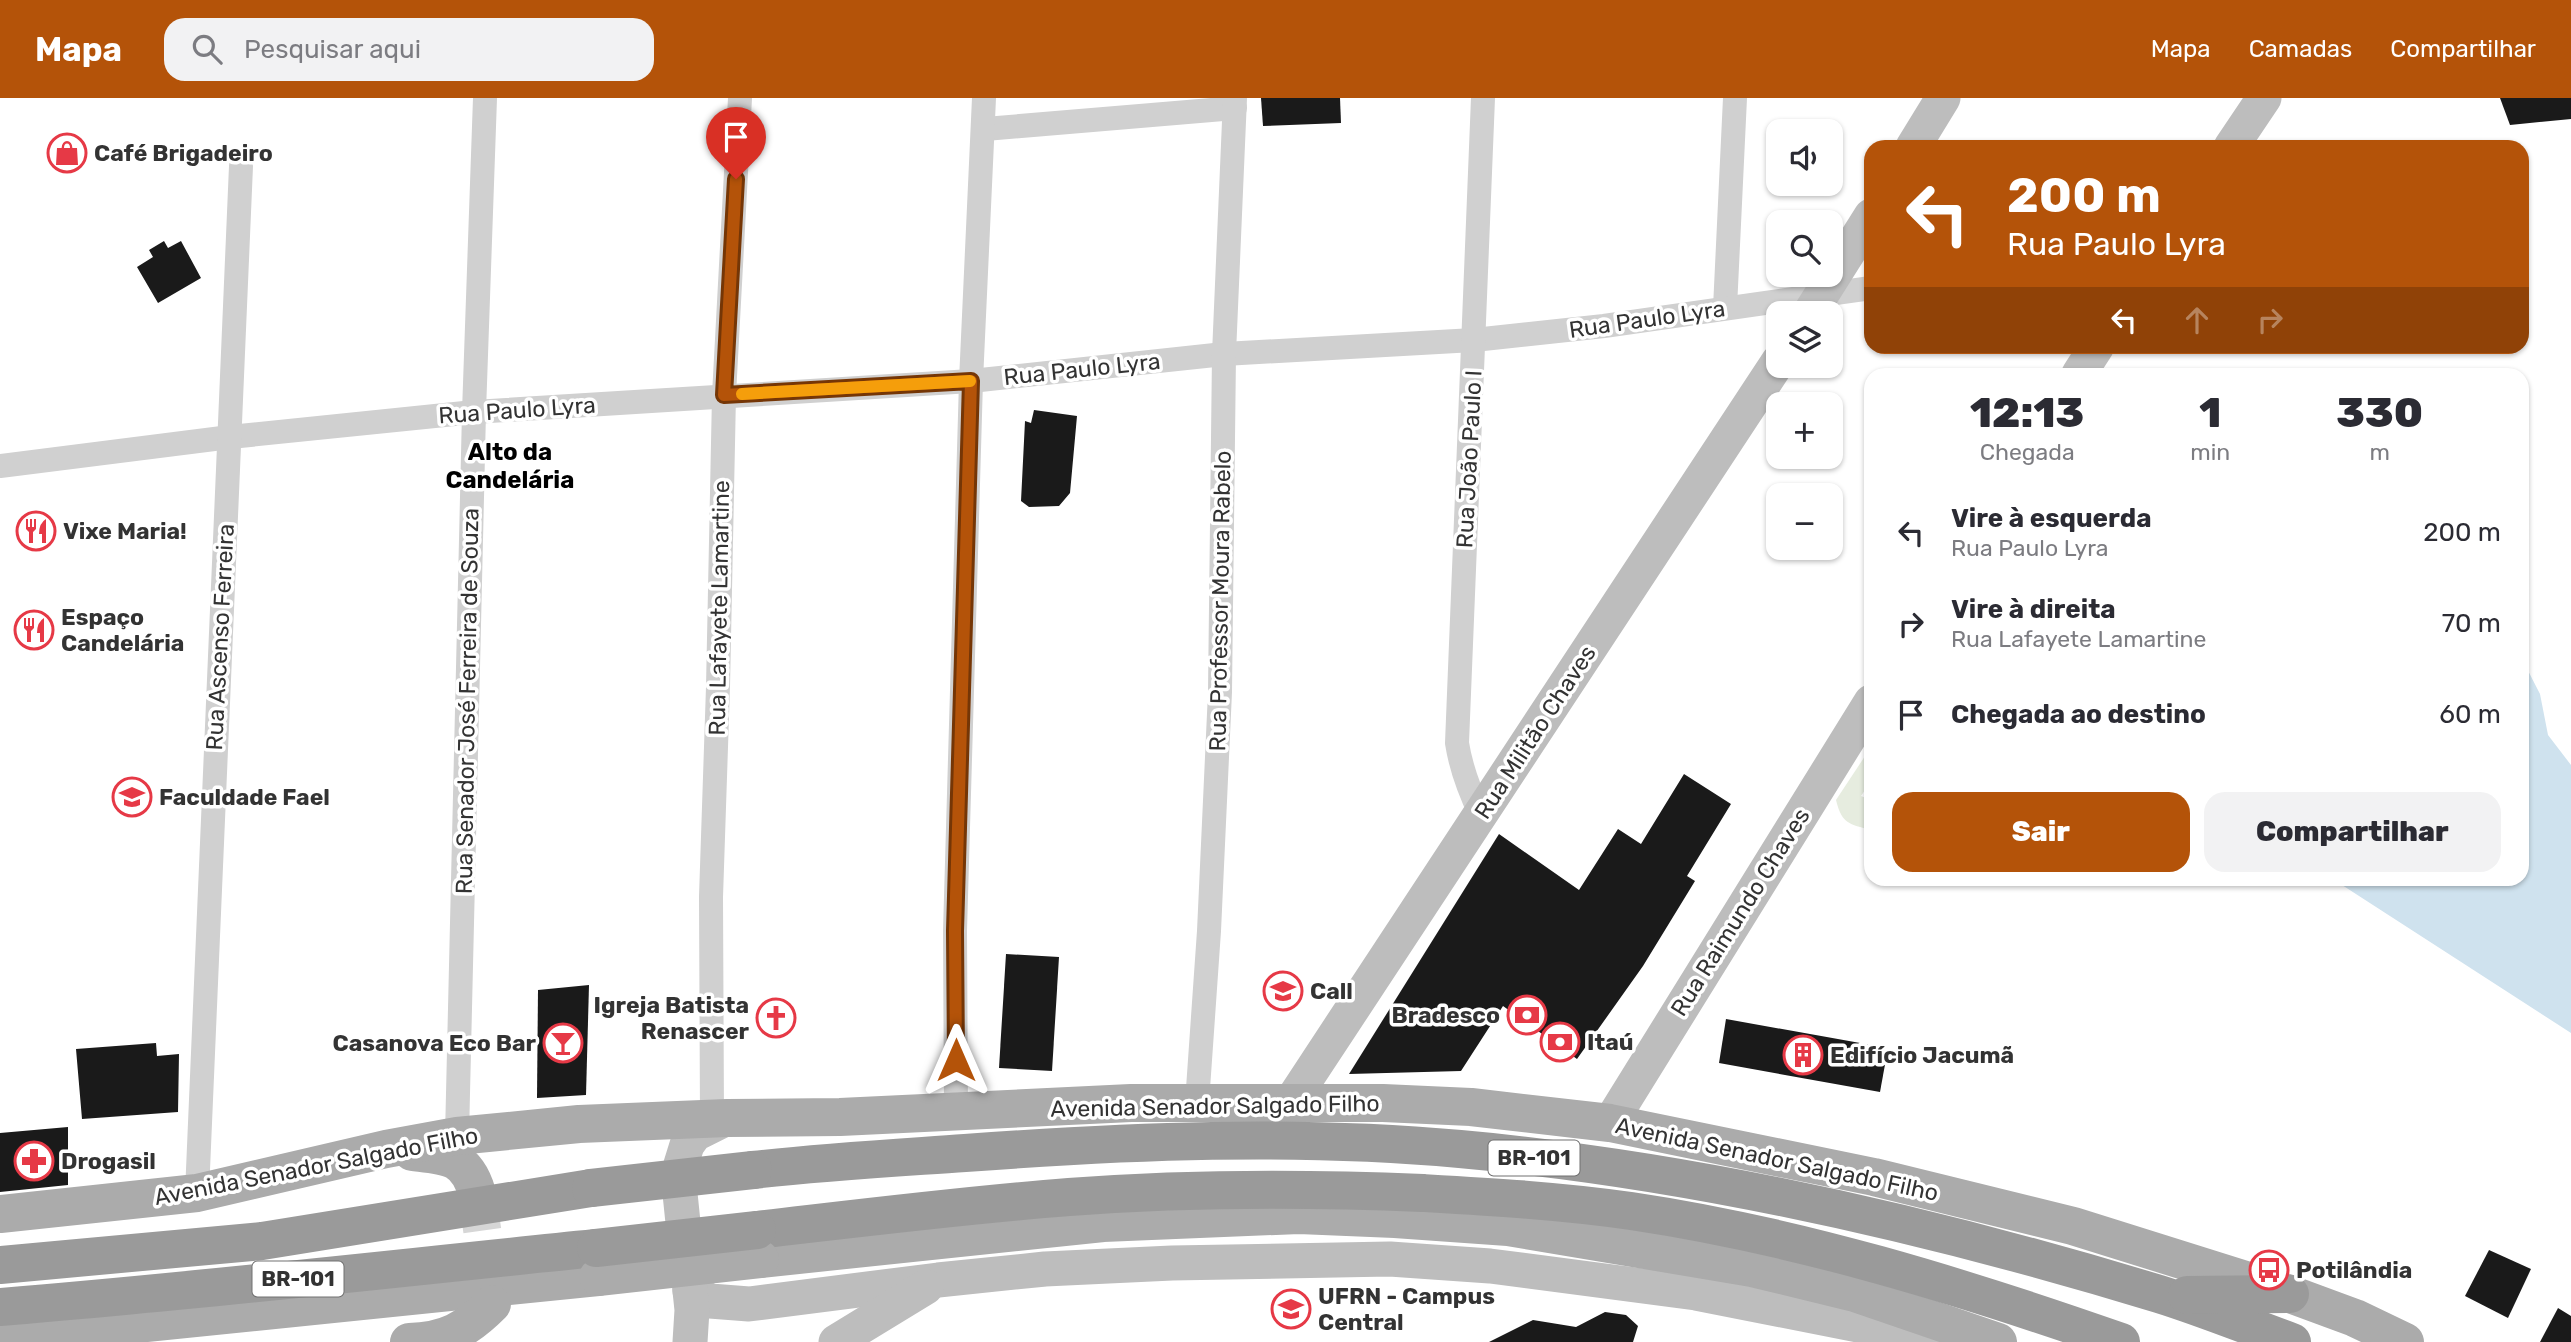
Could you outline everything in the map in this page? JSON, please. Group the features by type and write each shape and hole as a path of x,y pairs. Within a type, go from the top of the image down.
{"highway":[{"name":"Avenida Senador Salgado Filho","path":"0,1265 262,1241 591,1188 805,1164 1064,1145 1245,1141 1459,1149 1594,1165 1779,1198 1910,1226 2162,1295 2292,1342"},
{"name":"BR-101","path":"0,1307 151,1295 383,1269 597,1263 759,1244 1070,1197 1211,1190 1301,1189 1492,1197 1631,1211 1864,1259 2025,1308 2121,1342"},
{"path":"2162,1295 2290,1294"}],"main road":[{"path":"1917,140 1943,98"},
{"path":"2236,140 2264,98"},
{"path":"1818,301 1864,227"},
{"name":"Rua Militão Chaves","path":"1290,1102 1767,378"},
{"name":"Rua Raimundo Chaves","path":"1610,1123 1864,713"},
{"name":"Avenida Senador Salgado Filho","path":"0,1214 197,1193 386,1149 457,1136 579,1124 719,1118 840,1117 1131,1103 1290,1102 1471,1107 1610,1123 1874,1177 2073,1226 2290,1294 2355,1318 2405,1342"},
{"path":"690,1342 692,1310 678,1174 681,1158 695,1134 719,1118"},
{"path":"386,1149 453,1159 468,1170 477,1193"},
{"path":"759,1244 1103,1223 1299,1216 1508,1227 1752,1268 1855,1293 1998,1342"},
{"path":"689,1287 710,1301 749,1304 1045,1269 1296,1259 1415,1261 1490,1266 1696,1293 1858,1325 1927,1342"},
{"path":"0,1338 597,1263"},
{"path":"836,1342 938,1280"},
{"path":"409,1342 426,1342 457,1333 476,1319 492,1301 496,1342"}],"street":[{"name":"Rua Senador José Ferreira de Souza","path":"457,1136 474,412 485,98"},
{"name":"Rua Lafayete Lamartine","path":"719,1118 711,897 719,687 724,395 740,98"},
{"path":"956,1111 955,931 971,381 985,129 984,98"},
{"name":"Rua João Paulo I","path":"1481,814 1466,785 1457,743 1483,98"},
{"path":"1725,308 1735,98"},
{"path":"985,129 1235,103"},
{"name":"Rua Professor Moura Rabelo","path":"1197,1103 1209,931 1220,692 1224,354 1235,103"},
{"name":"Rua Ascenso Ferreira","path":"197,1193 241,166"},
{"name":"Rua Paulo Lyra","path":"1826,301 1864,290"},
{"name":"Rua Paulo Lyra","path":"0,466 230,437 474,412 971,381 1224,354 1474,340 1604,326 1725,308 1766,306"}],"shaded area":[{"path":"1864,758 1864,792 1861,796 1864,797 1864,828 1844,818 1836,800"}],"water":[{"path":"2529,673 2540,694 2548,735 2571,765 2571,1033 2344,886 2529,886"}],"building":[{"path":"1261,98 1340,98 1341,123 1263,126"},
{"path":"2500,98 2571,98 2571,119 2510,125"},
{"path":"164,241 168,248 181,241 201,278 158,303 137,267 153,257 149,250"},
{"path":"1034,410 1077,416 1070,493 1059,506 1029,507 1021,501 1025,421 1031,423"},
{"path":"1684,774 1731,804 1687,876 1695,881 1643,966 1577,1059 1503,1006 1461,1071 1349,1074 1499,834 1579,890 1618,829 1641,844"},
{"path":"1006,954 1059,957 1052,1071 999,1068"},
{"name":"Casanova Eco Bar","path":"589,985 586,1095 537,1098 538,990"},
{"name":"Edifício Jacumã","path":"1726,1019 1888,1048 1880,1092 1719,1063"},
{"path":"156,1043 157,1056 179,1054 178,1112 82,1119 76,1049"},
{"name":"Drogasil","path":"68,1127 68,1185 0,1192 0,1133"},
{"path":"2489,1250 2531,1269 2508,1318 2465,1296"},
{"path":"2558,1308 2571,1316 2571,1342 2540,1342"},
{"path":"1605,1312 1626,1315 1638,1326 1633,1342 1489,1342 1533,1320 1576,1327"}],"tunnel":[{"path":"477,1193 491,1293"}],"slow traffic":[{"path":"742,394 970,381"}],"place":[{"name":"Café Brigadeiro","path":"67,153"},
{"name":"Vixe Maria!","path":"36,531"},
{"name":"Espaço Candelária","path":"34,630"},
{"name":"Faculdade Fael","path":"132,797"},
{"name":"Call","path":"1283,991"},
{"name":"Bradesco","path":"1527,1015"},
{"name":"Igreja Batista Renascer","path":"776,1018"},
{"name":"Itaú","path":"1560,1042"},
{"name":"Casanova Eco Bar","path":"563,1043"},
{"name":"Edifício Jacumã","path":"1803,1055"},
{"name":"Drogasil","path":"34,1161"},
{"name":"Potilândia","path":"2269,1270"},
{"name":"UFRN - Campus Central","path":"1291,1309"}],"district":[{"name":"Alto da Candelária","path":"510,466"}],"route":[{"path":"736,179 724,395 971,381 955,931 956,1060"}]}
